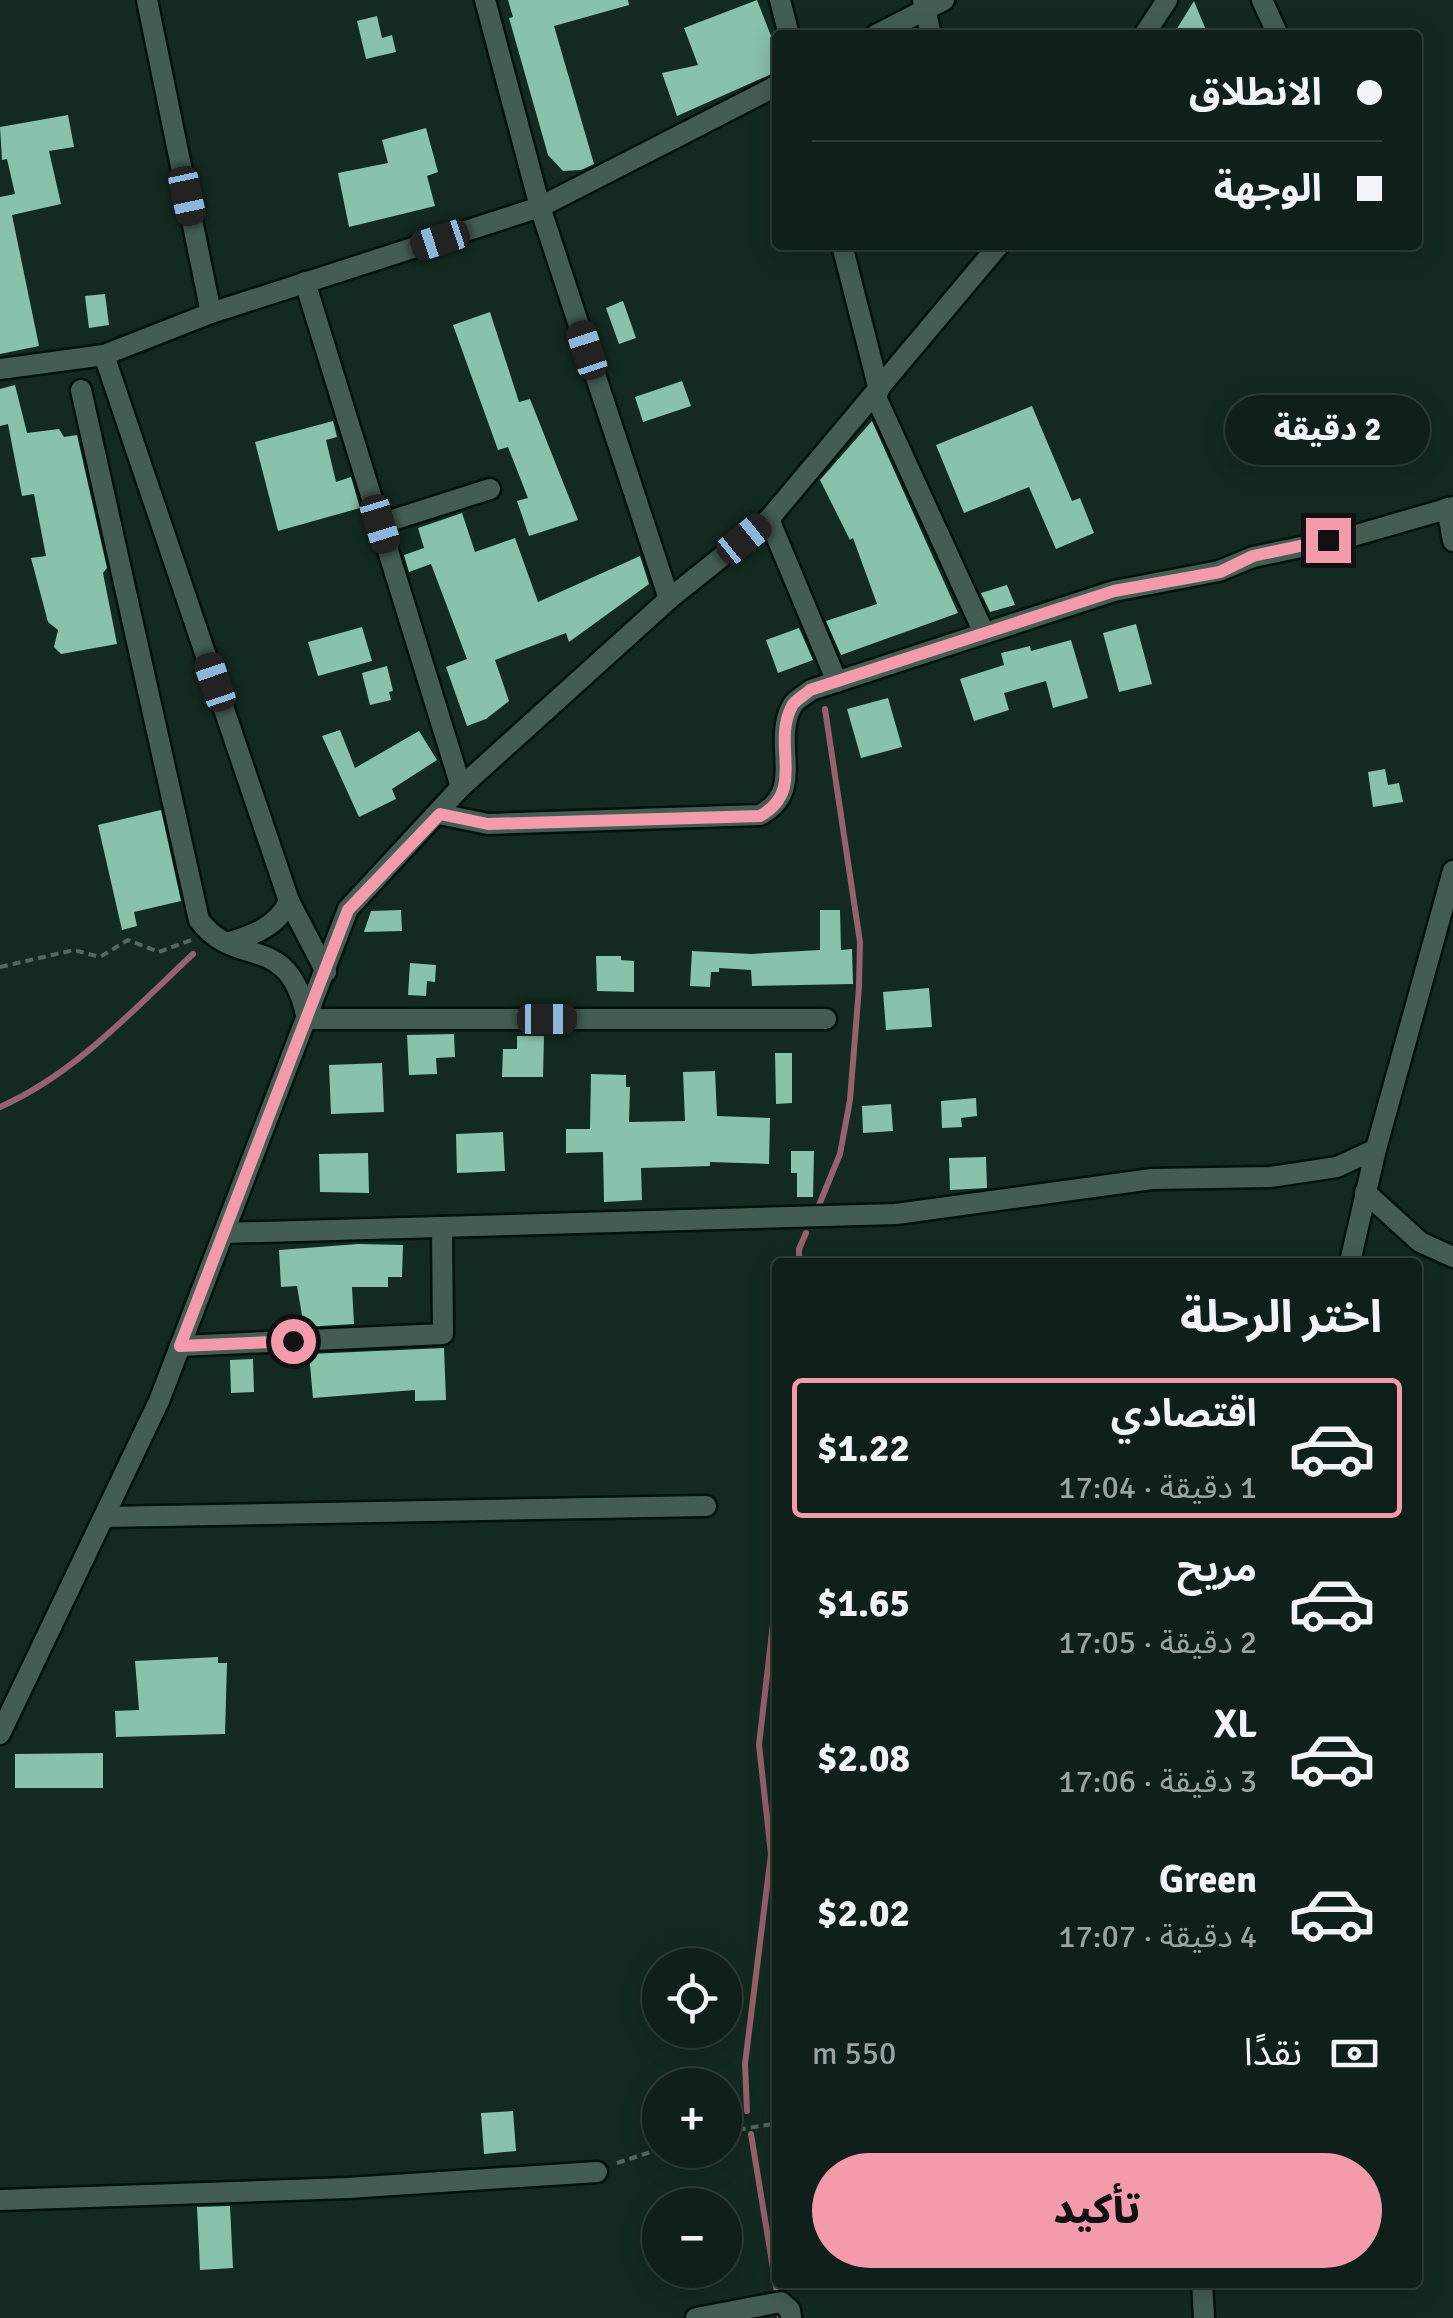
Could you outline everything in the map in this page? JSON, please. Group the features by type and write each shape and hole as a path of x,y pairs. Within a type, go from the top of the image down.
{"street":[{"path":"147,0 211,313"},
{"path":"485,0 540,208 670,600"},
{"path":"780,0 788,30"},
{"path":"1147,30 1167,0"},
{"path":"1262,0 1276,30"},
{"path":"885,30 931,3"},
{"path":"930,30 931,3"},
{"path":"0,369 104,355 211,313 540,208 772,87"},
{"path":"843,250 877,392 984,633"},
{"path":"977,250 981,267"},
{"path":"0,1734 104,1517 180,1346 348,910 461,787 670,600 769,519 995,250"},
{"path":"306,282 461,787"},
{"path":"104,355 289,901 326,972"},
{"path":"81,390 195,903 217,938 264,953 284,966 302,992 308,1019"},
{"path":"380,524 490,488"},
{"path":"440,814 488,824 760,816 777,806 784,791 786,732 792,705 810,690 1114,591 1220,572 1253,556 1353,536 1450,507 1453,541"},
{"path":"769,519 837,682"},
{"path":"1351,1258 1376,1149 1453,871"},
{"path":"217,938 259,932 272,923 289,901"},
{"path":"308,1019 826,1019"},
{"path":"224,1233 896,1214 1152,1179 1270,1178 1337,1167 1376,1149"},
{"path":"1365,1192 1420,1242 1453,1257"},
{"path":"180,1346 443,1334 442,1227"},
{"path":"104,1517 706,1506"},
{"path":"0,2200 348,2188 597,2172"},
{"path":"1202,2288 1204,2318"},
{"path":"707,2317 781,2302 792,2318"}],"path":[{"path":"0,967 74,950 100,957 128,940 158,952 217,938"},
{"path":"742,2129 772,2124"},
{"path":"597,2172 642,2156"}],"building":[{"path":"508,0 628,0 629,5 554,26 594,164 563,171 548,155 509,18 513,17"},
{"path":"757,0 772,39 772,74 677,116 662,73 698,65 684,28"},
{"path":"1194,1 1206,30 1176,30"},
{"path":"377,16 382,38 392,35 396,52 366,59 357,21"},
{"path":"68,115 74,147 49,151 61,204 12,215 39,346 0,354 0,197 15,194 7,159 2,160 0,127"},
{"path":"426,128 438,172 427,176 435,206 349,227 338,173 388,163 382,140"},
{"path":"105,294 109,325 89,328 85,296"},
{"path":"623,301 636,338 619,344 606,308"},
{"path":"490,312 519,402 530,399 578,520 529,536 517,501 528,498 508,447 498,450 453,325"},
{"path":"682,381 691,406 643,422 635,397"},
{"path":"15,385 27,433 59,429 64,437 77,435 107,568 103,573 117,644 61,654 54,647 58,630 48,622 31,558 46,556 34,494 22,496 8,424 0,426 0,389"},
{"path":"1032,406 1072,501 1080,498 1094,533 1056,549 1029,487 964,513 936,445"},
{"path":"333,421 337,437 326,440 336,482 351,477 360,508 278,531 255,442"},
{"path":"872,421 958,613 841,655 826,621 877,604 853,538 850,540 820,480"},
{"path":"462,513 475,552 515,538 538,602 640,556 649,584 569,642 566,633 495,660 509,701 486,719 467,726 446,667 467,659 431,564 409,572 404,555 424,548 418,528"},
{"path":"1007,585 1015,605 990,612 981,593"},
{"path":"1136,624 1152,684 1119,692 1103,633"},
{"path":"362,627 372,661 318,676 308,642"},
{"path":"799,628 813,660 778,673 766,640"},
{"path":"1071,640 1088,698 1053,708 1046,681 1004,693 1009,710 974,721 960,679 1004,665 1001,653 1030,646 1031,651"},
{"path":"387,666 393,691 389,692 391,700 370,705 362,673"},
{"path":"888,698 902,747 861,758 847,709"},
{"path":"340,730 355,768 419,731 437,760 392,789 396,799 359,817 322,736"},
{"path":"1385,769 1388,785 1399,783 1403,802 1373,807 1368,772"},
{"path":"161,810 181,901 134,912 137,926 122,930 98,825"},
{"path":"401,910 402,931 364,932 371,911"},
{"path":"820,910 840,910 841,950 852,949 853,984 752,986 751,970 719,968 719,972 711,972 710,987 690,986 692,951 751,954 820,950"},
{"path":"596,956 621,956 621,960 634,961 634,992 597,991"},
{"path":"410,963 436,965 435,982 427,981 426,996 408,995"},
{"path":"929,988 932,1027 886,1030 883,992"},
{"path":"454,1034 455,1057 436,1058 437,1074 409,1075 407,1035"},
{"path":"517,1036 544,1036 543,1077 502,1077 503,1049 517,1049"},
{"path":"775,1053 792,1053 792,1103 776,1104"},
{"path":"382,1063 384,1112 331,1114 329,1065"},
{"path":"715,1071 717,1116 770,1118 769,1164 710,1162 710,1166 641,1168 642,1200 604,1202 603,1152 566,1153 566,1129 590,1129 591,1074 626,1075 626,1087 630,1087 629,1122 685,1121 683,1072"},
{"path":"976,1098 977,1116 961,1118 962,1127 942,1128 941,1101"},
{"path":"891,1104 893,1131 863,1133 862,1106"},
{"path":"503,1132 505,1171 457,1173 456,1134"},
{"path":"791,1151 814,1151 813,1197 797,1197 797,1173 791,1173"},
{"path":"368,1153 369,1193 320,1192 319,1154"},
{"path":"986,1157 987,1188 950,1190 949,1158"},
{"path":"403,1245 402,1277 388,1277 388,1287 352,1287 354,1324 304,1327 297,1286 281,1287 279,1250"},
{"path":"444,1348 446,1400 415,1401 415,1390 313,1398 309,1354"},
{"path":"253,1359 254,1392 231,1393 230,1360"},
{"path":"218,1657 218,1663 227,1663 225,1734 116,1737 115,1711 139,1710 135,1661"},
{"path":"103,1753 103,1788 15,1788 15,1754"},
{"path":"513,2111 516,2151 484,2154 481,2113"},
{"path":"230,2206 233,2268 200,2270 197,2207"}],"waterway":[{"path":"819,1205 840,1154 850,1100 860,942 825,709"},
{"path":"0,1107 78,1059 193,954"},
{"path":"799,1258 806,1233"},
{"path":"747,2111 745,2064 771,1854 759,1745 772,1632"},
{"path":"751,2134 772,2262"},
{"path":"776,2288 777,2293"}],"route":[{"path":"293,1341 180,1346 348,910 440,814 488,824 760,816 777,806 784,791 786,732 792,705 810,690 1114,591 1220,572 1253,556 1328,540"}]}
